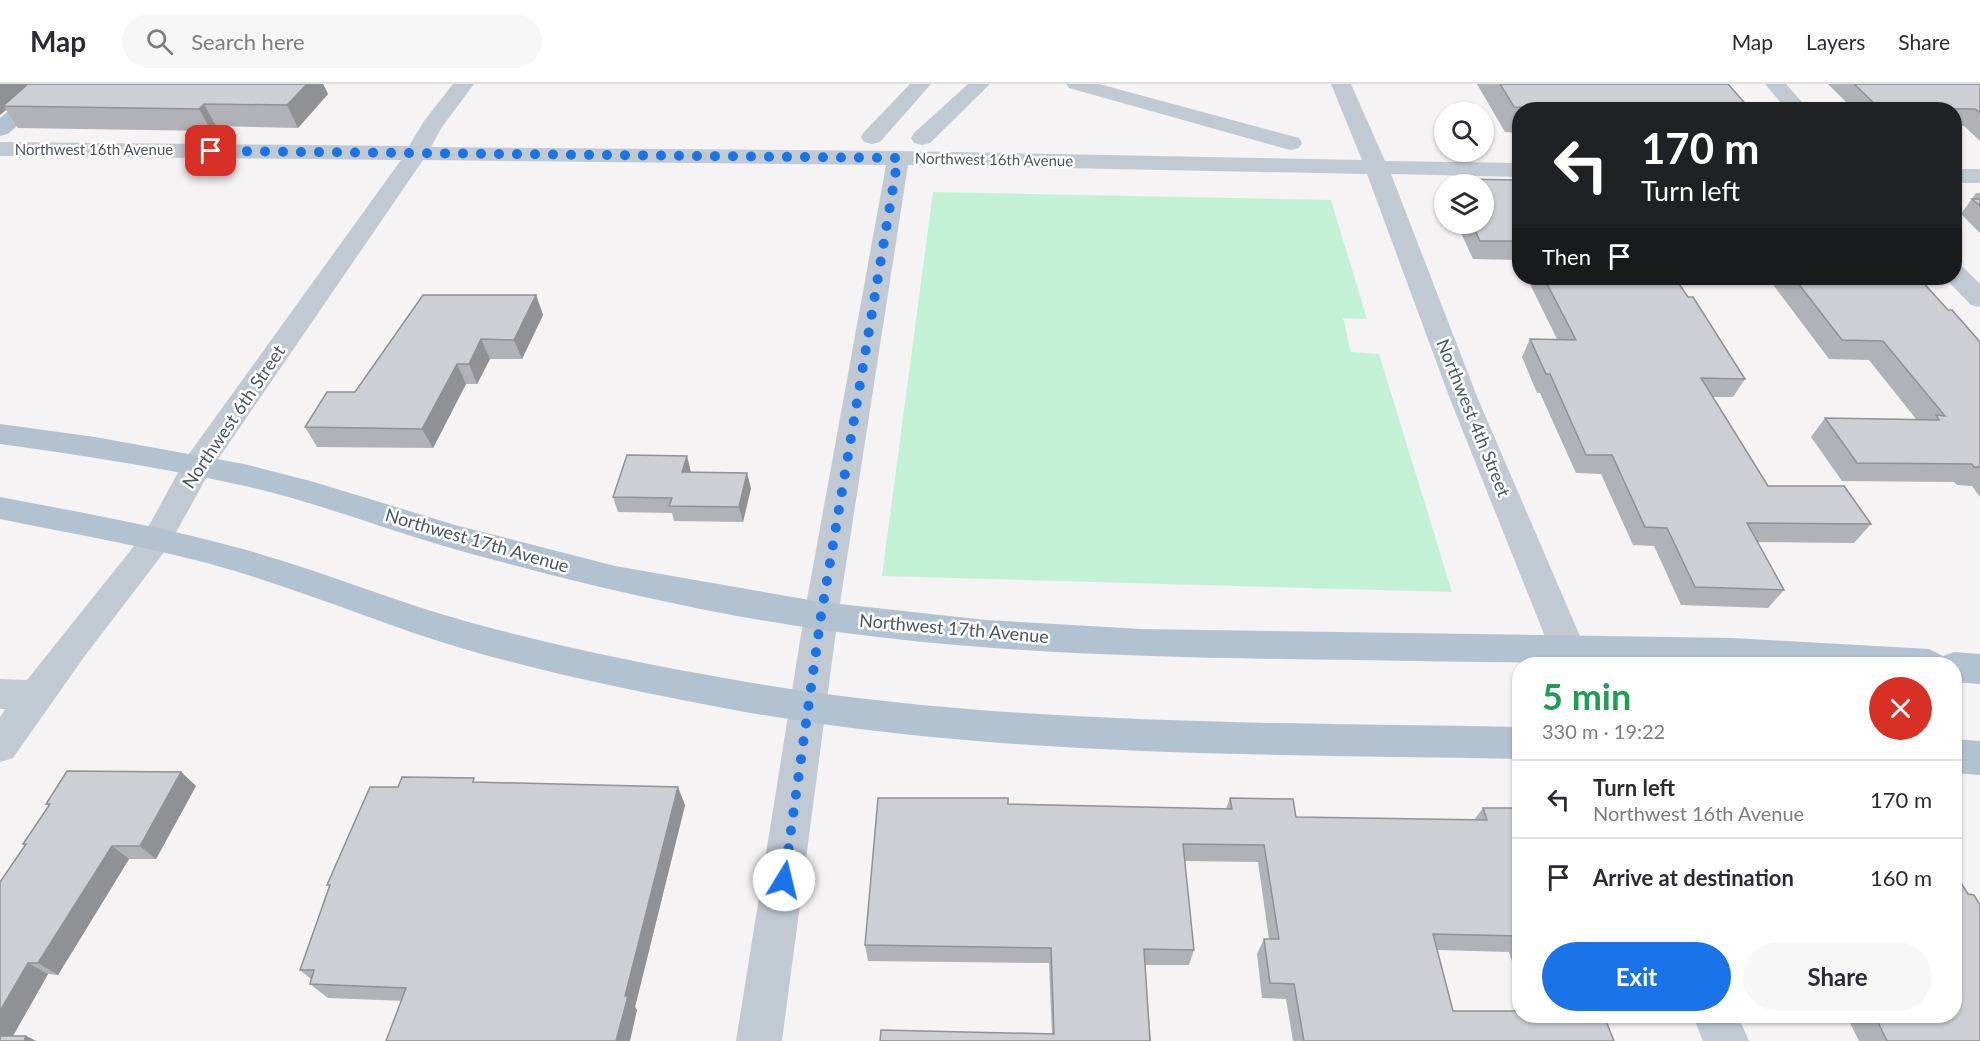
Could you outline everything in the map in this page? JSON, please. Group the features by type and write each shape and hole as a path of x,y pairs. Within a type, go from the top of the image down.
{"main road":[{"path":"0,129 55,84"},
{"name":"Northwest 17th Avenue","path":"0,434 95,447 197,466 314,493 454,537 615,579 821,616 986,634 1129,642 1571,657 1778,654 1823,657"},
{"path":"0,508 157,538 239,560 469,636 547,656 730,694 807,706 975,725 1116,734 1512,743"},
{"path":"1962,668 1980,669"},
{"path":"1962,757 1980,758"}],"street":[{"name":"Northwest 6th Street","path":"0,746 35,696 157,538 197,466 404,174 416,152 464,84"},
{"path":"873,137 921,84"},
{"path":"922,138 980,84"},
{"path":"1076,84 1291,143"},
{"name":"Northwest 4th Street","path":"1341,84 1377,169 1464,399 1571,657"},
{"path":"1774,84 1791,102"},
{"name":"Northwest 16th Avenue","path":"0,149 898,158 1512,170"},
{"path":"759,1041 798,787 807,706 821,616 898,158"},
{"path":"1962,176 1980,176"},
{"path":"1962,280 1980,299"},
{"path":"0,694 35,696"},
{"path":"1718,1023 1726,1041"}],"green space":[{"path":"933,192 1331,200 1367,319 1343,318 1351,352 1379,354 1452,592 882,576"}],"building":[{"path":"28,84 307,84 287,105 204,104 199,109 3,106"},
{"path":"1500,84 1728,84 1744,102 1512,102"},
{"path":"1854,84 1980,84 1980,113 1975,109 1962,109 1962,102 1873,102"},
{"path":"1494,180 1512,180 1512,241 1480,241 1477,234 1494,234"},
{"path":"1972,199 1980,199 1980,206"},
{"path":"1548,285 1680,285 1688,297 1693,297 1745,379 1701,378 1768,486 1844,486 1871,524 1747,523 1784,590 1695,587 1667,528 1645,527 1612,455 1586,455 1550,374 1546,374 1530,339 1576,340"},
{"path":"1799,285 1925,285 1948,310 1952,310 1980,342 1980,467 1974,467 1972,464 1857,463 1825,418 1939,420 1936,415 1945,416 1883,341 1842,340"},
{"path":"423,295 536,295 514,340 481,339 469,364 457,364 422,429 305,427 327,392 355,392"},
{"path":"627,455 687,456 682,472 747,473 739,507 669,506 672,498 613,497"},
{"path":"67,771 181,772 140,846 112,846 38,963 28,963 0,1011 0,882 26,844 23,844 50,804 46,804"},
{"path":"402,777 474,778 473,782 678,787 625,996 628,996 616,1041 386,1041 406,988 310,984 314,970 300,970 330,885 327,885 370,787 398,787"},
{"path":"878,798 1008,798 1008,804 1232,809 1230,798 1293,799 1296,817 1487,820 1483,808 1512,808 1512,936 1433,934 1453,1011 1512,1011 1512,1023 1607,1023 1614,1041 1304,1041 1294,984 1270,983 1264,939 1279,939 1264,845 1183,844 1194,950 1144,949 1150,1041 880,1041 881,1030 1054,1034 1051,948 865,945"},
{"path":"1962,885 1968,894 1974,895 1980,905 1980,1041 1887,1041 1878,1023 1962,1023"},
{"path":"0,1036 26,1036 24,1041 0,1041"}],"route":[{"path":"211,151 898,158 821,616 784,880"}]}
